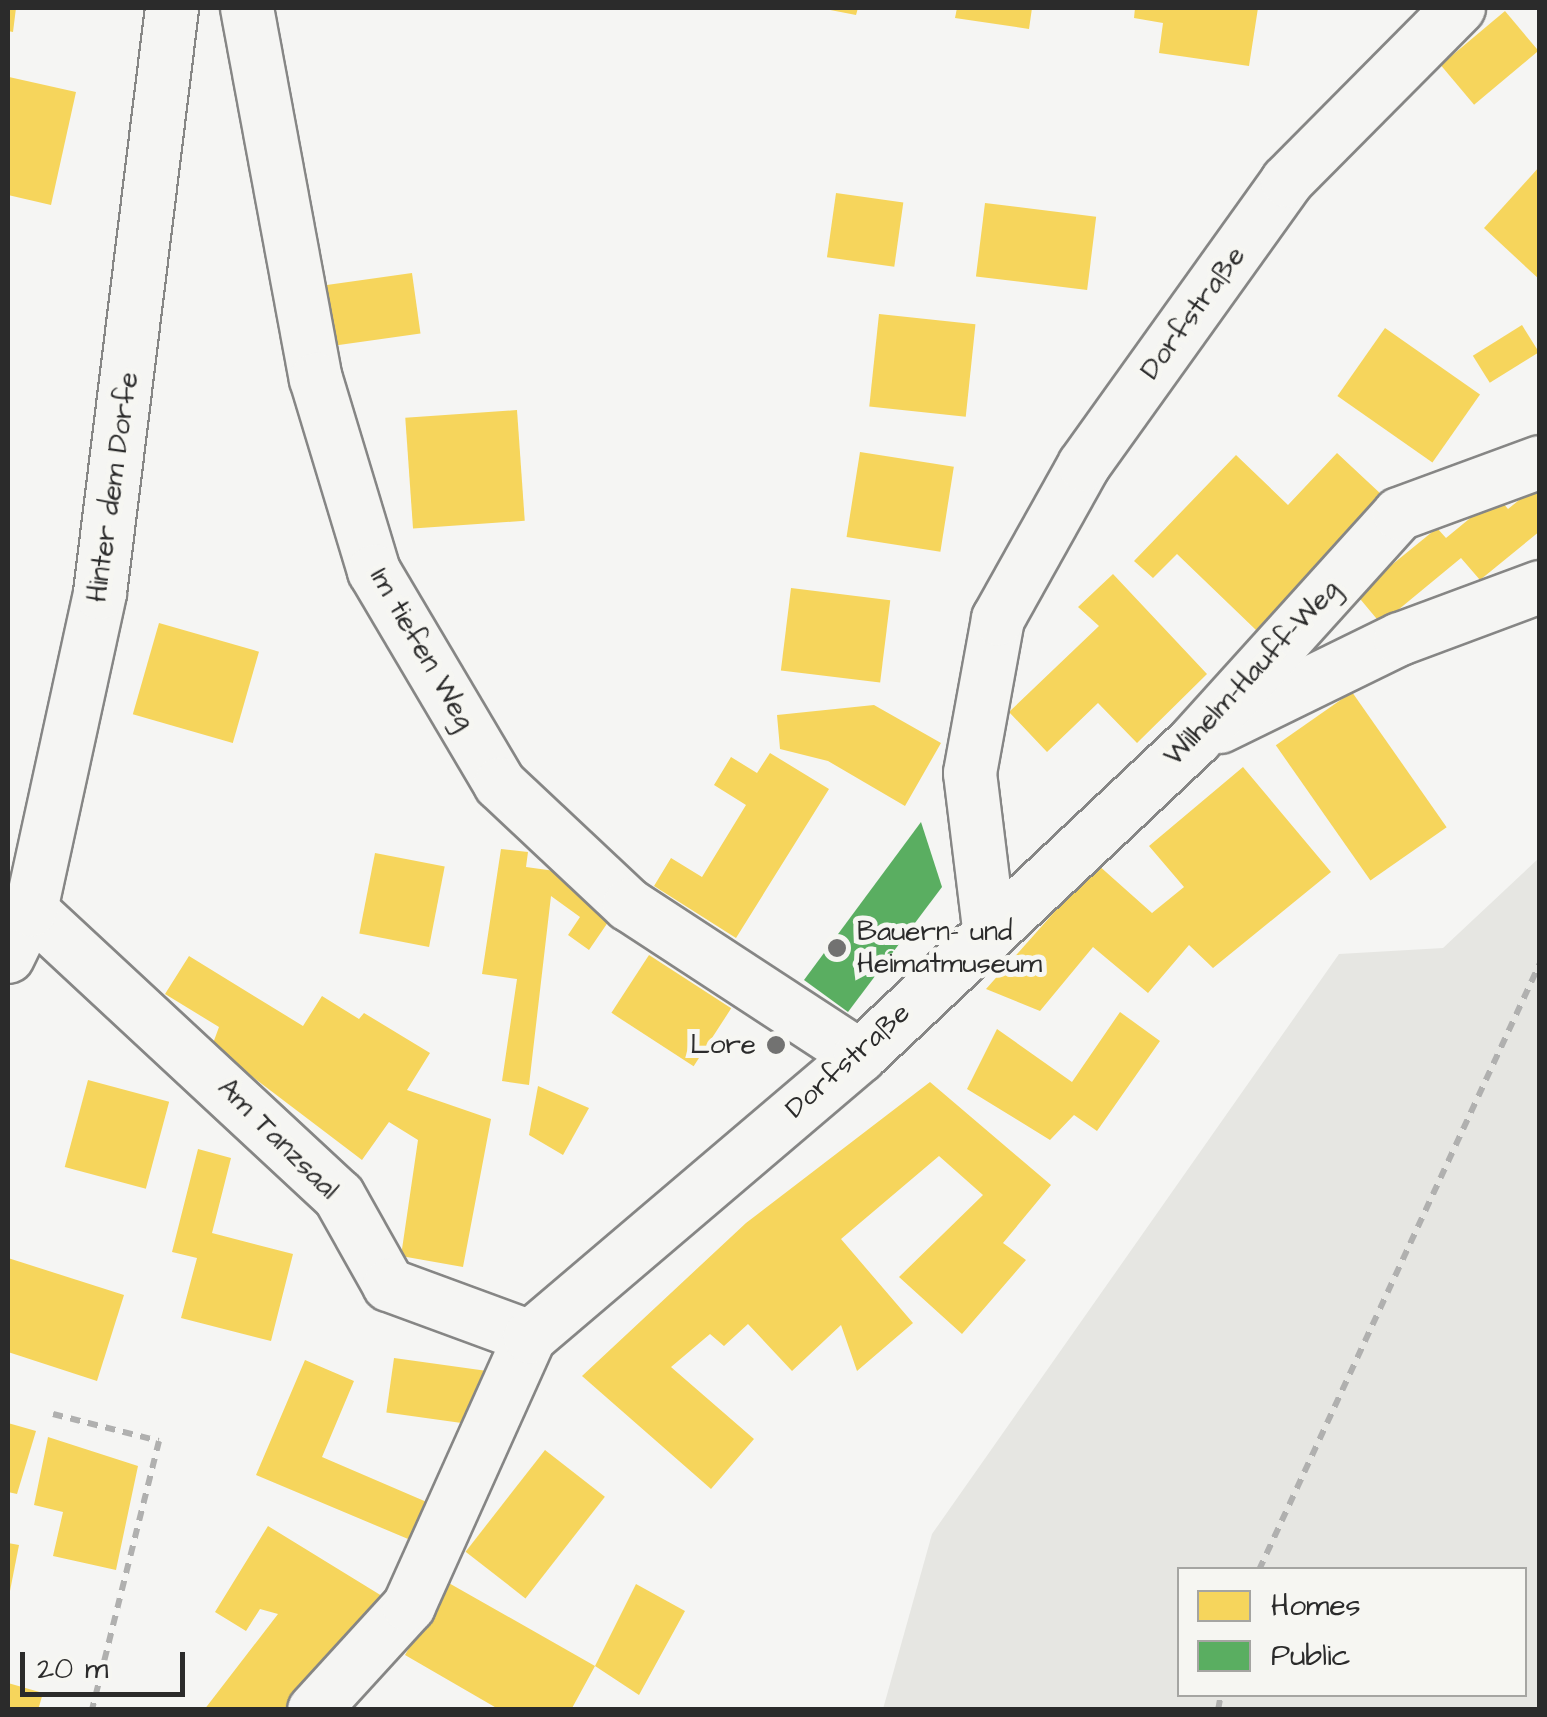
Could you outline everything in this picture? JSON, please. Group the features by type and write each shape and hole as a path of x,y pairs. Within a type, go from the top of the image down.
{"street":[{"name":"Hinter dem Dorfe","path":"8,957 31,910 100,593 172,8"},
{"name":"Im tiefen Weg","path":"247,8 316,380 374,571 500,784 629,906 860,1056"},
{"name":"Dorfstraße","path":"314,1710 408,1606 530,1337 860,1056 989,928 970,774 998,620 1084,465 1287,181 1459,8"},
{"name":"Wilhelm-Hauff-Weg","path":"989,928 1196,739 1399,514 1540,462"},
{"path":"1196,739 1400,639 1540,587"},
{"name":"Am Tanzsaal","path":"31,910 339,1196 389,1285 530,1337"}],"path":[{"path":"1260,1567 1540,963"},
{"path":"53,1414 159,1441 92,1710"}],"shaded area":[{"path":"1539,858 1539,1709 883,1709 932,1534 1339,954 1443,948"}],"building: Homes":[{"path":"8,8 16,8 13,32 8,31"},
{"path":"820,8 858,8 856,15"},
{"path":"957,8 1032,8 1029,29 955,18"},
{"path":"1135,8 1258,8 1249,66 1159,53 1163,23 1134,18"},
{"path":"1505,11 1538,51 1474,105 1441,65"},
{"path":"9,77 76,92 51,205 8,195"},
{"path":"1540,166 1540,280 1484,228"},
{"path":"836,193 903,202 894,267 827,257"},
{"path":"985,203 1096,217 1087,290 976,276"},
{"path":"412,273 420,333 335,345 327,285"},
{"path":"879,314 975,324 966,417 869,406"},
{"path":"1522,325 1539,352 1490,383 1473,356"},
{"path":"1385,328 1480,395 1432,463 1337,396"},
{"path":"517,410 525,521 413,529 405,418"},
{"path":"860,452 954,467 940,552 847,537"},
{"path":"1337,453 1382,495 1256,630 1177,554 1153,578 1134,561 1236,455 1288,505"},
{"path":"1540,483 1540,531 1480,580 1461,558 1381,624 1356,594 1437,528 1446,538 1497,496 1508,509"},
{"path":"1113,574 1207,674 1137,743 1098,703 1047,752 1009,712 1099,626 1078,607"},
{"path":"791,588 890,600 880,683 781,670"},
{"path":"159,623 259,652 233,743 133,714"},
{"path":"1352,692 1447,827 1370,881 1276,745"},
{"path":"874,705 941,743 905,806 828,761 780,749 777,715"},
{"path":"770,753 829,789 736,938 654,886 671,858 702,877 746,805 714,785 731,757 757,773"},
{"path":"1243,767 1331,872 1213,968 1189,945 1148,993 1093,947 1040,1011 986,989 1097,864 1152,913 1184,887 1149,846"},
{"path":"501,849 528,852 526,867 555,871 615,912 589,950 568,935 580,917 551,896 529,1085 502,1081 517,979 482,974"},
{"path":"375,853 445,867 429,947 359,933"},
{"path":"649,955 731,1008 694,1066 611,1013"},
{"path":"189,956 303,1026 322,996 359,1019 364,1013 430,1053 407,1090 491,1119 463,1267 401,1256 418,1140 389,1122 362,1160 212,1046 219,1027 165,994"},
{"path":"1120,1012 1160,1041 1097,1131 1074,1115 1050,1140 967,1089 997,1029 1072,1082"},
{"path":"88,1080 169,1102 146,1189 65,1167"},
{"path":"930,1082 1051,1185 1003,1243 1026,1260 962,1334 899,1277 983,1195 939,1156 841,1239 913,1323 857,1371 841,1325 792,1371 748,1324 724,1346 710,1334 671,1367 754,1439 711,1489 582,1376 746,1223"},
{"path":"538,1086 589,1108 563,1155 529,1135"},
{"path":"198,1149 231,1158 212,1233 293,1254 271,1341 181,1318 197,1258 172,1252"},
{"path":"8,1258 124,1295 97,1381 8,1352"},
{"path":"394,1358 489,1371 481,1426 386,1412"},
{"path":"305,1360 354,1381 322,1457 436,1506 420,1544 256,1475"},
{"path":"8,1423 36,1431 17,1494 8,1492"},
{"path":"48,1437 138,1466 116,1570 53,1556 63,1512 34,1505"},
{"path":"545,1450 605,1497 525,1598 466,1552"},
{"path":"268,1526 382,1596 293,1710 204,1710 278,1614 260,1609 246,1631 215,1612"},
{"path":"8,1543 19,1545 9,1596 8,1596"},
{"path":"447,1582 595,1666 571,1710 500,1710 405,1655"},
{"path":"636,1584 685,1611 639,1695 595,1666"},
{"path":"8,1683 43,1693 38,1710 8,1710"}],"building: Public":[{"path":"921,822 942,887 848,1012 804,980"}],"place":[{"name":"Bauern- und Heimatmuseum","path":"837,948"},
{"name":"Lore","path":"776,1045"}]}
